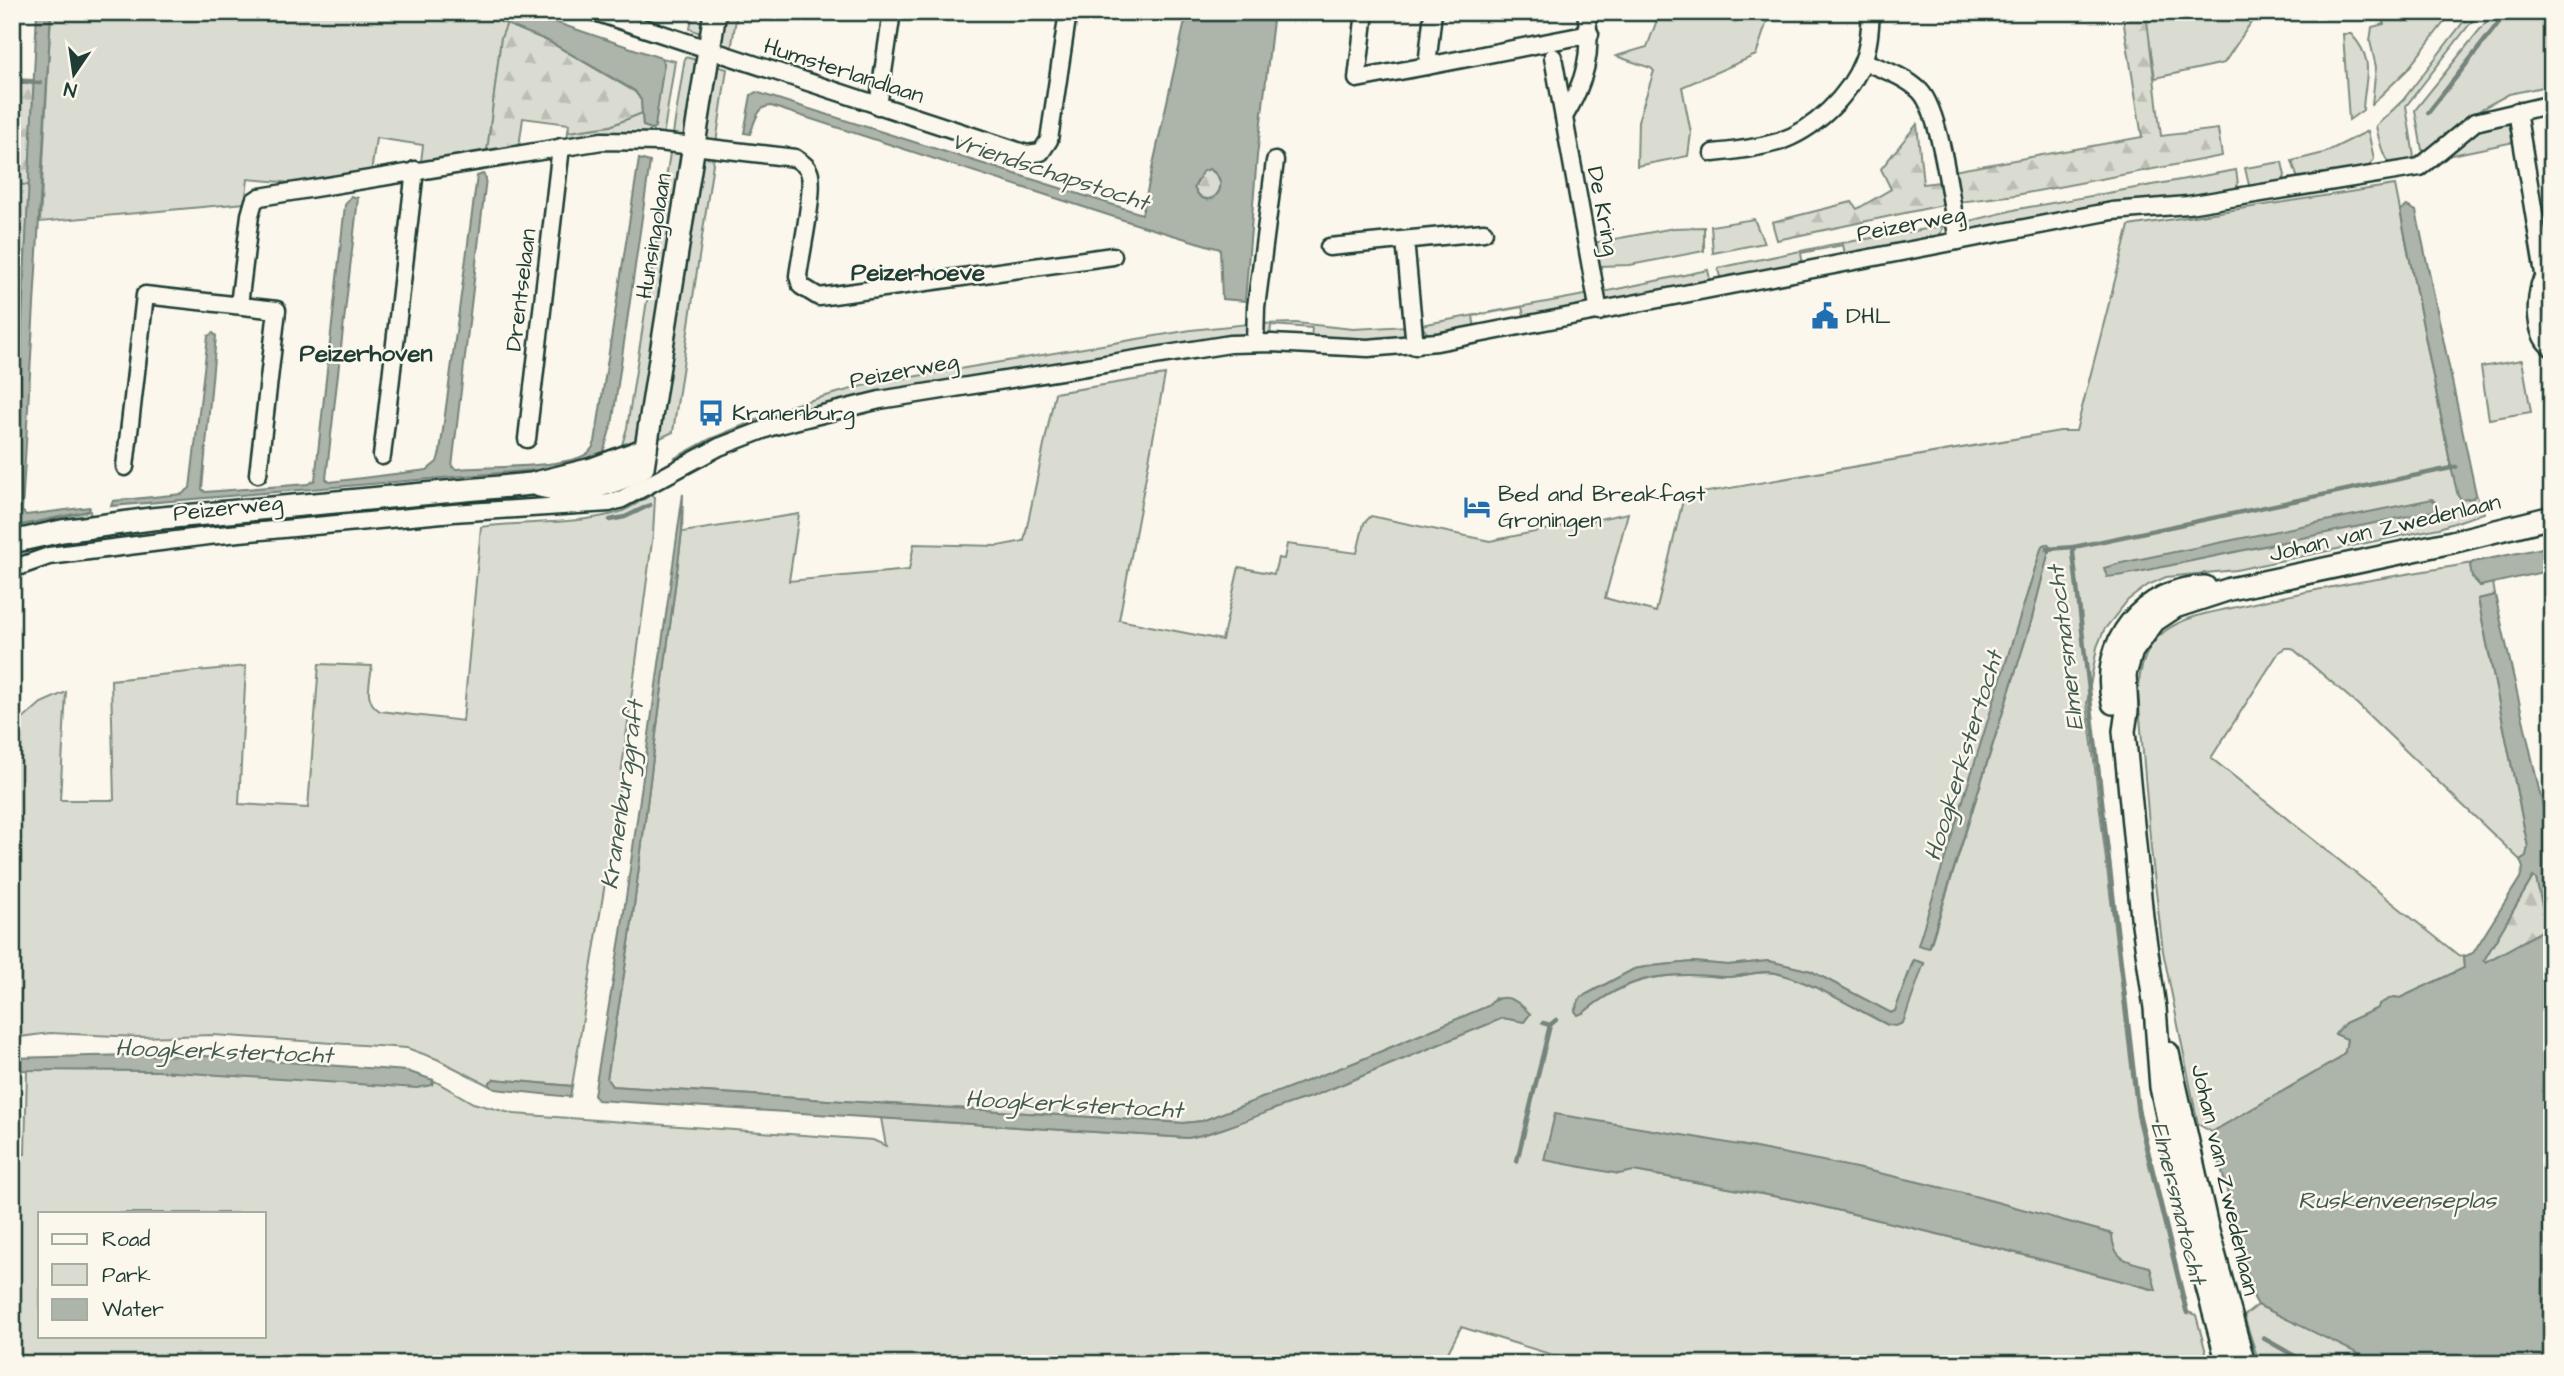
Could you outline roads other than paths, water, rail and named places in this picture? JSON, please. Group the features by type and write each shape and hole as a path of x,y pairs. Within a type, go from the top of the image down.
{"main road":[{"name":"Hunsingolaan","path":"645,458 715,12"},
{"name":"Peizerweg","path":"12,541 138,521 451,491 531,484 568,490 592,488 615,482 645,458"},
{"name":"Johan van Zwedenlaan","path":"2228,1364 2202,1272 2161,1087 2155,1008 2141,917 2124,731 2127,711 2125,674 2132,651 2145,630 2175,607 2230,589 2452,542 2552,517"},
{"name":"Johan van Zwedenlaan","path":"2155,1008 2176,1083 2208,1231 2244,1364"}],"street":[{"name":"Humsterlandlaan","path":"595,12 1027,154 1041,152 1049,140 1068,12"},
{"path":"878,106 892,12"},
{"path":"1365,12 1357,79 1590,34"},
{"path":"1427,66 1433,12"},
{"path":"1563,117 1579,93 1590,45 1586,12"},
{"path":"1713,153 1748,149 1779,141 1807,128 1825,113 1846,89 1863,61 1871,12"},
{"name":"De Kring","path":"1553,57 1599,312"},
{"path":"1863,61 1905,80 1922,92 1938,129 1958,241"},
{"path":"2552,104 2517,111 2549,281 2540,284 2535,305 2544,342 2552,348"},
{"name":"Peizerweg","path":"12,569 49,556 90,549 453,513 609,503 622,499 744,436 880,400 1203,347 1255,343 1340,349 1415,346 2112,211 2188,205 2420,167 2475,122 2517,111"},
{"path":"239,305 254,201 270,194 602,141 636,141 795,158 804,164 810,173 810,190 797,276 801,286 819,297 1113,256"},
{"name":"Drentselaan","path":"527,439 561,147"},
{"path":"1255,343 1256,307 1275,161"},
{"path":"382,456 415,170"},
{"path":"1329,247 1484,232"},
{"path":"1405,240 1415,346"},
{"path":"125,467 145,295 277,310 258,474"},
{"path":"451,491 453,513"}],"water":[{"path":"37,12 51,12 22,511 26,515 90,508 88,511 12,527"},
{"path":"476,12 525,12 661,58 664,63 655,127 652,129 643,126 641,100 635,91 548,41"},
{"path":"1187,12 1274,12 1257,156 1245,301 1222,299 1220,249 771,106 760,112 750,134 744,133 751,95 756,92 1142,214","holes":["1209,169 1217,175 1220,182 1217,195 1206,199 1200,196 1194,188 1202,172"]},
{"path":"639,159 650,162 613,419 603,454 560,468 111,506 113,501 182,494 190,488 208,336 213,333 216,336 202,489 205,492 308,484 315,480 345,205 351,196 358,198 326,479 330,482 427,470 437,462 477,176 483,174 486,178 452,467 456,469 546,464 565,461 589,452 595,442"},
{"path":"2407,206 2416,211 2476,494 2473,498 2462,500 2458,496 2451,467 2400,210"},
{"path":"683,494 682,532 630,937 607,1079 612,1086 1183,1123 1202,1121 1356,1062 1499,999 1515,1001 1530,1014 1524,1022 1503,1018 1311,1097 1219,1130 1188,1138 597,1100 594,1095 621,933"},
{"path":"2432,499 2437,504 2437,509 2433,511 2124,575 2107,577 2104,568 2121,563"},
{"path":"2047,544 2050,547 2031,622 1929,948 1918,945 2042,546"},
{"path":"2552,546 2552,570 2480,586 2472,577 2470,565 2473,562"},
{"name":"Ruskenveenseplas","path":"2495,595 2552,847 2552,1364 2379,1364 2258,1305 2212,1132 2337,1060 2345,1052 2347,1039 2335,1034 2345,1023 2378,1008 2379,1004 2393,997 2400,998 2464,968 2463,957 2473,953 2520,878 2523,868 2520,860 2526,856 2528,847 2478,599","holes":["2533,877 2536,879 2547,928 2486,962 2484,960"]},
{"path":"1914,960 1924,963 1903,1023 1896,1026 1888,1025 1791,977 1770,972 1730,977 1684,975 1649,979 1616,990 1583,1013 1578,1015 1575,1011 1580,998 1634,969 1693,962 1728,965 1769,961 1811,971 1891,1013 1895,1011"},
{"path":"206,1056 407,1071 433,1080 432,1085 417,1088 159,1071 12,1070 12,1058"},
{"path":"494,1079 572,1086 570,1097 495,1089 490,1086"},
{"path":"1555,1114 1752,1147 1870,1171 2112,1234 2115,1250 2119,1255 2150,1267 2156,1290 2005,1250 1790,1199 1634,1171 1619,1174 1544,1160"}],"waterway":[{"name":"Elmersmatocht","path":"2428,113 2507,12"},
{"path":"12,81 40,83"},
{"name":"Elmersmatocht","path":"2187,1313 2138,1109 2074,547 2456,467"},
{"name":"Kranenburggraft","path":"610,520 625,517 650,505"},
{"path":"2047,549 2074,547"},
{"name":"Hoogkerkstertocht","path":"1543,1023 1550,1025 1556,1020"},
{"path":"1517,1161 1550,1025"},
{"name":"Elmersmatocht","path":"2263,1338 2309,1364"}],"place":[{"name":"DHL","path":"1825,316"},
{"name":"Kranenburg","path":"711,413"},
{"name":"Bed and Breakfast Groningen","path":"1477,507"}],"district":[{"name":"Peizerhoeve","path":"918,273"},
{"name":"Peizerhoven","path":"366,354"}],"water label":[{"name":"Vriendschapstocht","path":"1050,172"}]}
